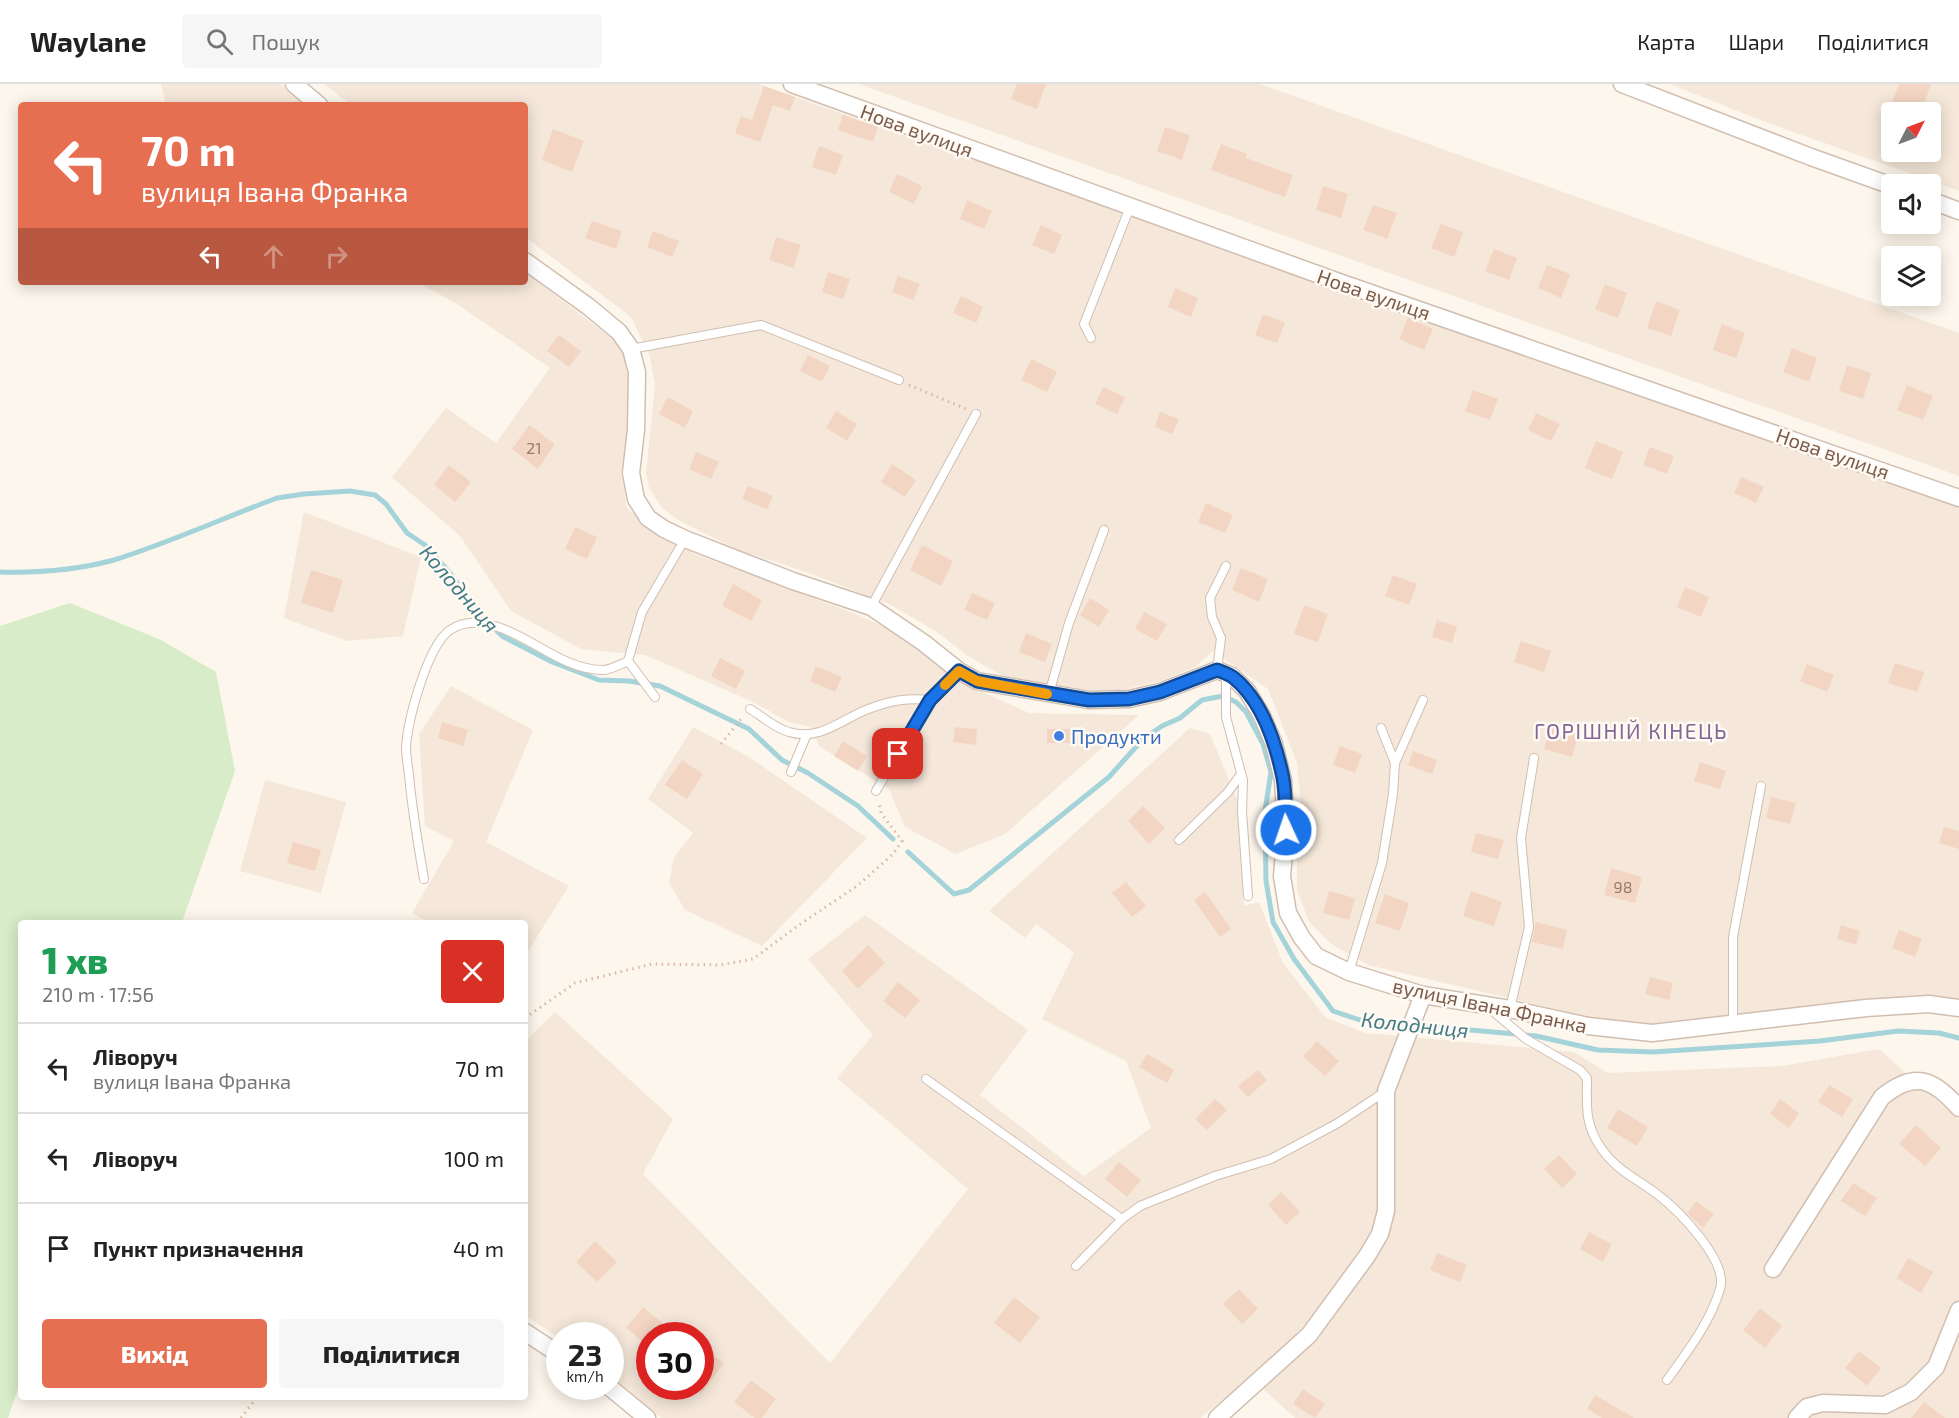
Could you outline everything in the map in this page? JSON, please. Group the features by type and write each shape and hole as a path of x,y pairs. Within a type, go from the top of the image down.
{"street":[{"path":"294,84 315,102"},
{"name":"Нова вулиця","path":"792,84 1339,282 1959,498"},
{"path":"1622,84 1881,182"},
{"path":"1941,204 1959,211"},
{"path":"528,263 589,307 619,332 631,349 638,372 636,430 631,473 636,499 648,518 664,529 794,581 871,608 924,643 959,671 977,681 1089,700 1129,699 1223,676"},
{"name":"вулиця Івана Франка","path":"1223,676 1232,676 1247,692 1262,716 1274,744 1283,780 1286,830 1282,876 1288,913 1302,938 1316,956 1350,972 1420,1002 1487,1007 1505,1014 1652,1033 1866,1008 1929,1004 1959,1008"},
{"path":"1217,1418 1310,1335 1367,1256 1380,1234 1386,1211 1386,1091 1420,1002"},
{"path":"1773,1269 1882,1097 1891,1089 1906,1082 1919,1081 1935,1085 1959,1108"},
{"path":"1797,1418 1807,1407 1823,1403 1885,1406 1911,1392 1936,1366 1959,1310"},
{"path":"528,1334 546,1345"},
{"path":"624,1399 647,1418"}],"lane":[{"path":"1091,338 1084,324 1130,207"},
{"path":"631,349 761,325 899,380"},
{"path":"871,608 976,414"},
{"path":"1049,695 1069,623 1104,530"},
{"path":"628,661 642,612 685,539"},
{"path":"1226,566 1210,598 1212,617 1221,638 1226,717 1241,774 1248,896"},
{"path":"424,879 411,804 406,747 418,690 440,639 451,629 465,623 479,623 500,627 574,665 604,670 628,661"},
{"path":"628,661 655,696"},
{"path":"876,791 930,700 959,671"},
{"path":"750,709 788,732 807,734 832,729 869,708 905,698 930,700"},
{"path":"1350,972 1382,863 1393,794 1395,764 1423,700"},
{"path":"1381,728 1395,764"},
{"path":"791,771 807,734"},
{"path":"1534,758 1521,838 1529,927 1505,1014 1526,1039 1580,1070 1587,1078 1588,1123 1600,1147 1616,1167 1658,1194 1676,1212 1708,1247 1720,1270 1721,1288 1700,1333 1667,1380"},
{"path":"1179,840 1228,792 1241,774"},
{"path":"1733,1023 1733,937 1761,786"},
{"path":"926,1079 1122,1219"},
{"path":"1076,1266 1122,1219 1140,1206 1193,1185 1271,1159 1338,1123 1386,1091"}],"path":[{"path":"899,380 976,414"},
{"path":"721,744 750,709"},
{"path":"528,1016 575,983 652,964 720,965 753,959 857,886 893,854 902,841 881,813 876,791"},
{"path":"241,1418 255,1400"}],"shaded area":[{"path":"161,84 281,84 304,102 165,102"},
{"path":"324,84 758,84 1959,505 1959,1002 1927,997 1877,998 1658,1025 1611,1022 1368,965 1330,943 1309,922 1297,890 1297,849 1301,806 1297,763 1268,689 1213,651 1195,667 1161,681 1121,690 1071,690 1008,679 968,656 934,630 889,604 809,573 736,549 678,520 663,509 649,488 646,473 655,385 650,357 631,317 528,239 528,102 347,102"},
{"path":"859,84 1260,84 1959,333 1959,476"},
{"path":"1670,84 1959,84 1959,191 1941,185 1941,174 1911,174 1760,120"},
{"path":"528,274 618,343 631,367 629,428 621,474 627,508 659,534 697,555 851,612 898,633 968,685 1029,713 1139,715 1005,834 956,854 905,827 889,789 819,746 811,727 789,722 751,701 645,655 581,649 511,611 460,536 392,477 446,408 496,443 550,368 457,304 422,285 528,285"},
{"path":"304,512 421,557 403,636 347,641 284,618"},
{"path":"451,686 533,730 486,842 569,886 528,951 528,920 424,920 412,913 454,841 425,826 419,734"},
{"path":"693,727 749,757 867,838 762,946 685,910 669,883 674,857 693,833 648,799"},
{"path":"1190,728 1210,734 1237,799 1244,906 1259,902 1283,963 1326,1018 1366,1033 1574,1052 1608,1073 1782,1066 1879,1049 1959,1120 1959,1418 1295,1418 1251,1378 1200,1418 661,1418 640,1400 714,1400 714,1322 636,1322 636,1397 624,1387 624,1322 546,1322 546,1329 528,1317 528,1038 555,1012 673,1119 643,1174 830,1363 968,1189 837,1078 873,1035 808,959 865,915 1028,1030 980,1095 1084,1176 1151,1128 1126,1061 1042,1019 1074,953 1036,924 1025,938 989,911"},
{"path":"265,780 346,802 321,893 240,871"}],"green space":[{"path":"70,603 159,639 216,672 235,771 183,920 18,920 18,1389 8,1418 0,1418 0,626"}],"building":[{"path":"1017,84 1046,84 1037,109 1011,99"},
{"path":"1899,84 1931,84 1925,102 1892,102"},
{"path":"764,86 795,97 790,111 773,105 760,142 735,133 741,116 752,120"},
{"path":"843,115 878,127 873,142 838,130"},
{"path":"1165,127 1190,135 1182,160 1157,151"},
{"path":"553,129 584,141 572,172 542,160"},
{"path":"1221,144 1247,154 1246,158 1293,175 1285,197 1211,170"},
{"path":"819,146 843,155 836,175 812,167"},
{"path":"897,174 922,186 914,204 889,192"},
{"path":"1323,186 1348,194 1341,218 1316,210"},
{"path":"967,200 992,211 984,229 960,219"},
{"path":"1373,205 1397,213 1387,239 1363,230"},
{"path":"592,221 622,231 616,249 585,238"},
{"path":"1441,224 1463,232 1454,257 1431,248"},
{"path":"1041,225 1062,235 1054,254 1032,245"},
{"path":"653,231 679,241 672,257 647,247"},
{"path":"776,237 801,245 793,268 769,260"},
{"path":"1494,249 1517,258 1509,280 1485,271"},
{"path":"1547,265 1570,274 1561,298 1538,288"},
{"path":"828,272 850,279 843,299 822,292"},
{"path":"898,276 920,284 913,300 892,292"},
{"path":"1605,284 1627,293 1618,318 1595,309"},
{"path":"1175,288 1198,298 1191,317 1168,307"},
{"path":"961,296 983,307 976,323 953,313"},
{"path":"1656,301 1680,310 1671,336 1647,328"},
{"path":"1263,314 1285,323 1277,343 1255,335"},
{"path":"1408,318 1433,329 1424,350 1399,339"},
{"path":"1722,324 1745,333 1736,358 1713,350"},
{"path":"559,335 581,351 569,367 547,351"},
{"path":"1792,348 1817,358 1809,382 1783,372"},
{"path":"808,355 830,366 822,382 800,371"},
{"path":"1031,359 1057,372 1047,392 1021,380"},
{"path":"1847,365 1871,373 1863,399 1839,391"},
{"path":"1907,385 1933,396 1923,420 1897,410"},
{"path":"1103,387 1125,397 1117,414 1095,404"},
{"path":"1473,390 1498,399 1490,420 1465,411"},
{"path":"668,397 693,411 685,428 659,414"},
{"path":"836,411 857,424 847,441 826,428"},
{"path":"1160,412 1179,419 1172,434 1155,427"},
{"path":"1536,413 1560,424 1551,441 1528,430"},
{"path":"529,425 555,444 538,469 512,449"},
{"path":"1596,441 1623,452 1612,479 1585,468"},
{"path":"1650,447 1674,456 1667,474 1643,465"},
{"path":"696,452 719,462 711,479 689,469"},
{"path":"892,464 916,480 905,497 881,482"},
{"path":"449,465 471,482 455,502 434,485"},
{"path":"1741,477 1764,487 1756,503 1734,493"},
{"path":"748,486 773,496 767,509 742,499"},
{"path":"1206,503 1233,515 1225,533 1198,522"},
{"path":"575,527 597,537 587,559 565,549"},
{"path":"922,545 953,561 941,586 910,570"},
{"path":"1241,568 1268,579 1259,602 1232,590"},
{"path":"311,570 343,580 333,613 301,603"},
{"path":"1393,575 1417,584 1409,605 1385,596"},
{"path":"733,584 762,600 751,621 722,606"},
{"path":"1685,587 1709,597 1701,617 1677,607"},
{"path":"972,593 995,603 987,620 964,610"},
{"path":"1090,598 1109,610 1099,627 1080,615"},
{"path":"1304,605 1328,614 1318,642 1294,634"},
{"path":"1144,612 1167,624 1157,641 1135,629"},
{"path":"1437,620 1457,627 1452,643 1432,637"},
{"path":"1026,633 1052,644 1045,662 1019,652"},
{"path":"1521,641 1551,651 1544,672 1514,662"},
{"path":"720,658 745,671 736,689 711,676"},
{"path":"1895,663 1924,672 1917,692 1888,683"},
{"path":"1807,664 1834,675 1827,692 1800,681"},
{"path":"816,666 842,677 835,692 810,681"},
{"path":"442,722 468,730 463,746 438,738"},
{"path":"1551,724 1579,733 1572,757 1544,749"},
{"path":"955,727 977,729 976,745 953,742"},
{"name":"Продукти","path":"1047,729 1071,729 1071,743 1047,743"},
{"path":"843,741 867,756 858,771 834,756"},
{"path":"1340,746 1362,754 1355,773 1333,765"},
{"path":"1413,751 1437,760 1432,774 1408,765"},
{"path":"682,760 703,774 687,799 665,785"},
{"path":"1700,762 1726,771 1720,789 1694,781"},
{"path":"1771,797 1796,803 1790,824 1766,818"},
{"path":"1143,806 1165,828 1149,844 1128,821"},
{"path":"1944,827 1959,831 1959,849 1939,843"},
{"path":"1476,833 1504,840 1498,859 1471,852"},
{"path":"293,842 321,850 315,871 287,863"},
{"path":"1611,868 1642,877 1635,903 1604,895"},
{"path":"1126,882 1146,906 1132,917 1112,893"},
{"path":"1329,891 1355,898 1349,920 1323,913"},
{"path":"1471,891 1502,902 1494,926 1463,916"},
{"path":"1205,892 1231,929 1220,937 1194,900"},
{"path":"1385,894 1409,903 1400,931 1375,923"},
{"path":"1536,922 1567,930 1563,949 1532,942"},
{"path":"1841,925 1860,931 1856,945 1837,939"},
{"path":"1899,930 1922,939 1915,957 1892,948"},
{"path":"868,945 885,963 858,989 842,971"},
{"path":"1650,977 1673,983 1669,1000 1645,994"},
{"path":"898,982 920,1000 905,1018 883,1001"},
{"path":"1317,1041 1339,1061 1325,1076 1303,1056"},
{"path":"1147,1054 1174,1070 1167,1083 1139,1067"},
{"path":"1258,1070 1267,1080 1248,1097 1238,1086"},
{"path":"1829,1085 1853,1099 1842,1117 1818,1102"},
{"path":"1215,1099 1227,1110 1207,1130 1195,1119"},
{"path":"1780,1099 1799,1113 1789,1128 1770,1114"},
{"path":"1618,1109 1648,1127 1637,1146 1607,1128"},
{"path":"1916,1125 1941,1148 1925,1166 1899,1144"},
{"path":"1559,1155 1577,1174 1562,1188 1544,1169"},
{"path":"1119,1162 1141,1180 1127,1197 1105,1179"},
{"path":"1853,1183 1877,1198 1865,1216 1841,1201"},
{"path":"1281,1192 1300,1212 1286,1225 1268,1205"},
{"path":"1696,1201 1714,1214 1703,1228 1687,1213"},
{"path":"1589,1232 1612,1244 1603,1262 1580,1249"},
{"path":"595,1241 617,1262 597,1282 576,1262"},
{"path":"1437,1253 1467,1265 1460,1282 1430,1270"},
{"path":"1908,1258 1933,1272 1921,1293 1897,1278"},
{"path":"1239,1289 1258,1309 1242,1324 1223,1304"},
{"path":"1014,1297 1040,1317 1020,1343 994,1323"},
{"path":"643,1307 661,1322 636,1322 636,1336 626,1328"},
{"path":"1760,1308 1782,1326 1765,1348 1743,1330"},
{"path":"1859,1351 1881,1368 1867,1386 1845,1368"},
{"path":"714,1356 724,1363 714,1376"},
{"path":"751,1380 776,1399 762,1418 755,1418 734,1402"},
{"path":"1303,1389 1325,1404 1315,1418 1293,1404"},
{"path":"1595,1395 1634,1418 1602,1418 1587,1409"},
{"path":"1924,1402 1945,1418 1911,1418"}],"waterway":[{"name":"Колодниця","path":"0,572 57,570 114,560 277,498 350,491 375,495 386,504 407,533 425,545 450,573 483,617 502,636 552,662 599,680 629,681 660,686 749,729 782,760 808,773 858,806 893,839"},
{"name":"Колодниця","path":"908,852 954,894 969,890 1109,777 1143,739 1162,726 1180,718 1202,700 1223,696 1236,702 1246,712 1263,744 1271,772 1265,811 1266,881 1273,922 1294,959 1333,1011 1360,1020 1536,1036 1598,1050 1653,1052 1820,1041 1898,1031 1939,1033 1959,1038"}],"slow traffic":[{"path":"945,685 959,671 977,681 1047,694"}],"place":[{"name":"Продукти","path":"1059,736"}],"district":[{"name":"ГОРІШНІЙ КІНЕЦЬ","path":"1631,730"}],"route":[{"path":"898,754 930,700 959,671 977,681 1089,700 1129,699 1160,692 1217,670 1232,676 1247,692 1262,716 1274,744 1283,780 1286,830"}]}
